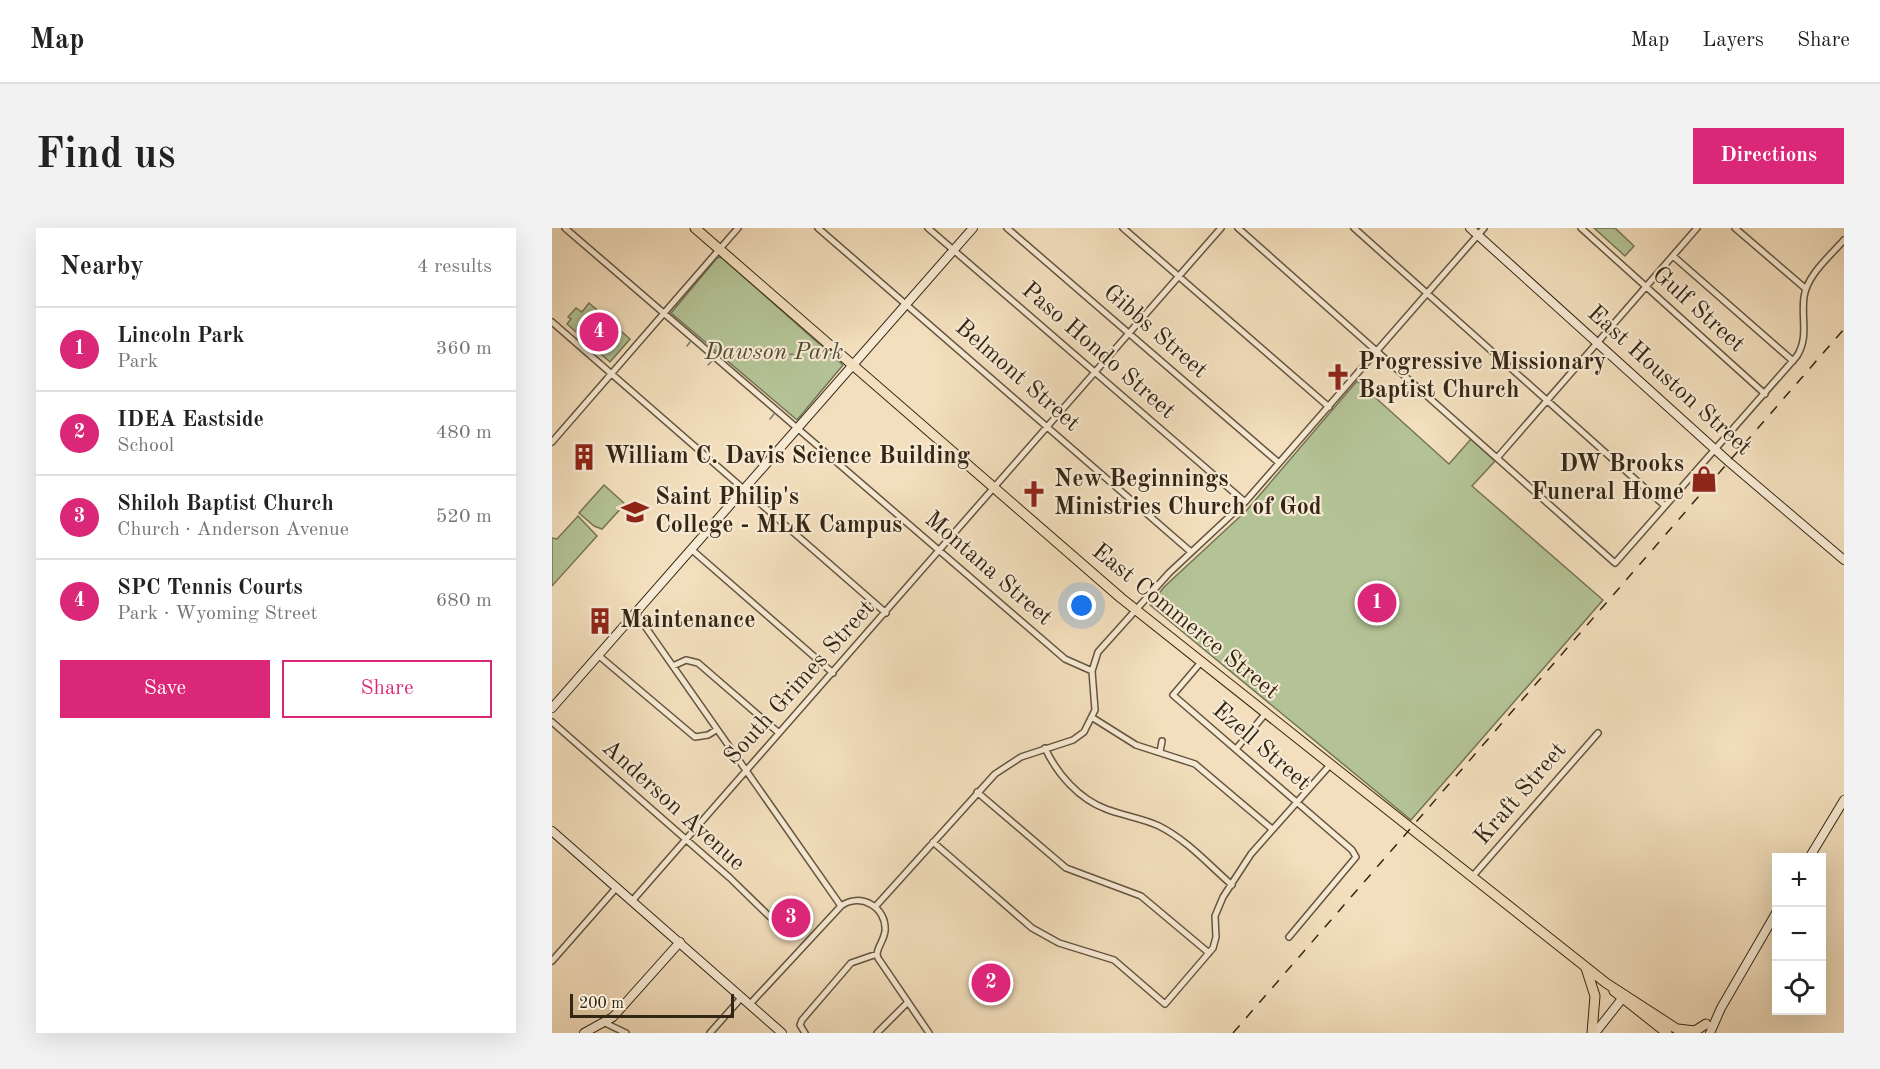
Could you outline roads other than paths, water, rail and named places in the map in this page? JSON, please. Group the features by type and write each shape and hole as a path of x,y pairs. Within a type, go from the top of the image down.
{"main road":[{"name":"East Commerce Street","path":"695,228 1136,610 1267,712 1330,765 1667,1033"},
{"path":"552,708 972,228"},
{"name":"East Houston Street","path":"1470,228 1716,449 1844,560"},
{"path":"1812,853 1844,800"},
{"path":"552,832 782,1033"},
{"path":"1700,1033 1708,1029 1772,920"},
{"path":"584,1033 617,1013 680,942"},
{"path":"1585,966 1595,996 1594,1033"},
{"name":"East Commerce Street","path":"1624,997 1680,1031"},
{"path":"1594,1033 1624,997"},
{"path":"1680,1031 1708,1029"}],"street":[{"name":"Montana Street","path":"565,228 1065,659 1092,671"},
{"path":"552,442 738,228"},
{"name":"Belmont Street","path":"818,228 1191,552"},
{"name":"Paso Hondo Street","path":"928,228 1245,502"},
{"name":"Gibbs Street","path":"1007,228 1279,463"},
{"path":"1123,228 1329,407"},
{"name":"South Grimes Street","path":"632,901 1221,228"},
{"path":"1238,228 1615,563 1793,361 1803,343 1806,289 1816,272 1844,240"},
{"path":"1354,228 1665,506"},
{"path":"875,907 977,792 1004,767 1045,748 1079,737 1093,718 1095,701 1092,671 1098,652 1191,552 1245,502 1484,228"},
{"name":"Gulf Street","path":"1581,228 1764,394"},
{"path":"1497,458 1696,228"},
{"path":"1735,228 1806,289"},
{"path":"1673,256 1793,361"},
{"path":"552,322 886,613"},
{"path":"552,430 558,435"},
{"path":"691,549 833,673"},
{"path":"635,612 841,906"},
{"path":"598,655 695,737 708,735 716,730"},
{"path":"673,666 686,660 698,663 779,733"},
{"name":"Ezell Street","path":"1202,661 1173,695 1352,850 1356,857 1289,937"},
{"path":"1236,749 1267,712"},
{"path":"1093,718 1121,738 1187,760 1199,767 1272,829"},
{"name":"Anderson Avenue","path":"552,722 770,917"},
{"name":"Kraft Street","path":"1472,878 1598,733"},
{"path":"1160,752 1162,741"},
{"path":"1045,748 1058,773 1086,798 1108,810 1160,827 1183,841 1232,885"},
{"path":"933,842 1032,928 1059,943 1114,960 1165,1004 1209,953 1216,936 1218,905 1251,854 1330,765"},
{"path":"977,792 1066,868 1141,896 1209,953"},
{"path":"552,961 617,888"},
{"path":"750,1004 841,906 857,900 875,907 883,917 885,929 877,954"},
{"path":"877,954 929,1033"},
{"path":"805,1033 800,1025 802,1020 851,963 877,954"},
{"path":"710,1033 742,997"},
{"path":"877,1033 908,1002"},
{"path":"603,1022 626,1033"}],"waterway":[{"path":"687,346 690,342"},
{"path":"777,356 793,354"},
{"path":"708,365 712,361"},
{"path":"770,419 774,414"}],"railway":[{"path":"1233,1033 1844,329"}],"place":[{"name":"SPC Tennis Courts","path":"599,332"},
{"name":"Progressive Missionary Baptist Church","path":"1338,377"},
{"name":"William C. Davis Science Building","path":"584,457"},
{"name":"DW Brooks Funeral Home","path":"1704,479"},
{"name":"New Beginnings Ministries Church of God","path":"1034,494"},
{"name":"Saint Philip's College - MLK Campus","path":"635,512"},
{"name":"Lincoln Park","path":"1377,603"},
{"name":"Maintenance","path":"600,621"},
{"name":"Shiloh Baptist Church","path":"791,918"},
{"name":"IDEA Eastside","path":"991,983"}],"park label":[{"name":"Dawson Park","path":"774,353"}]}
